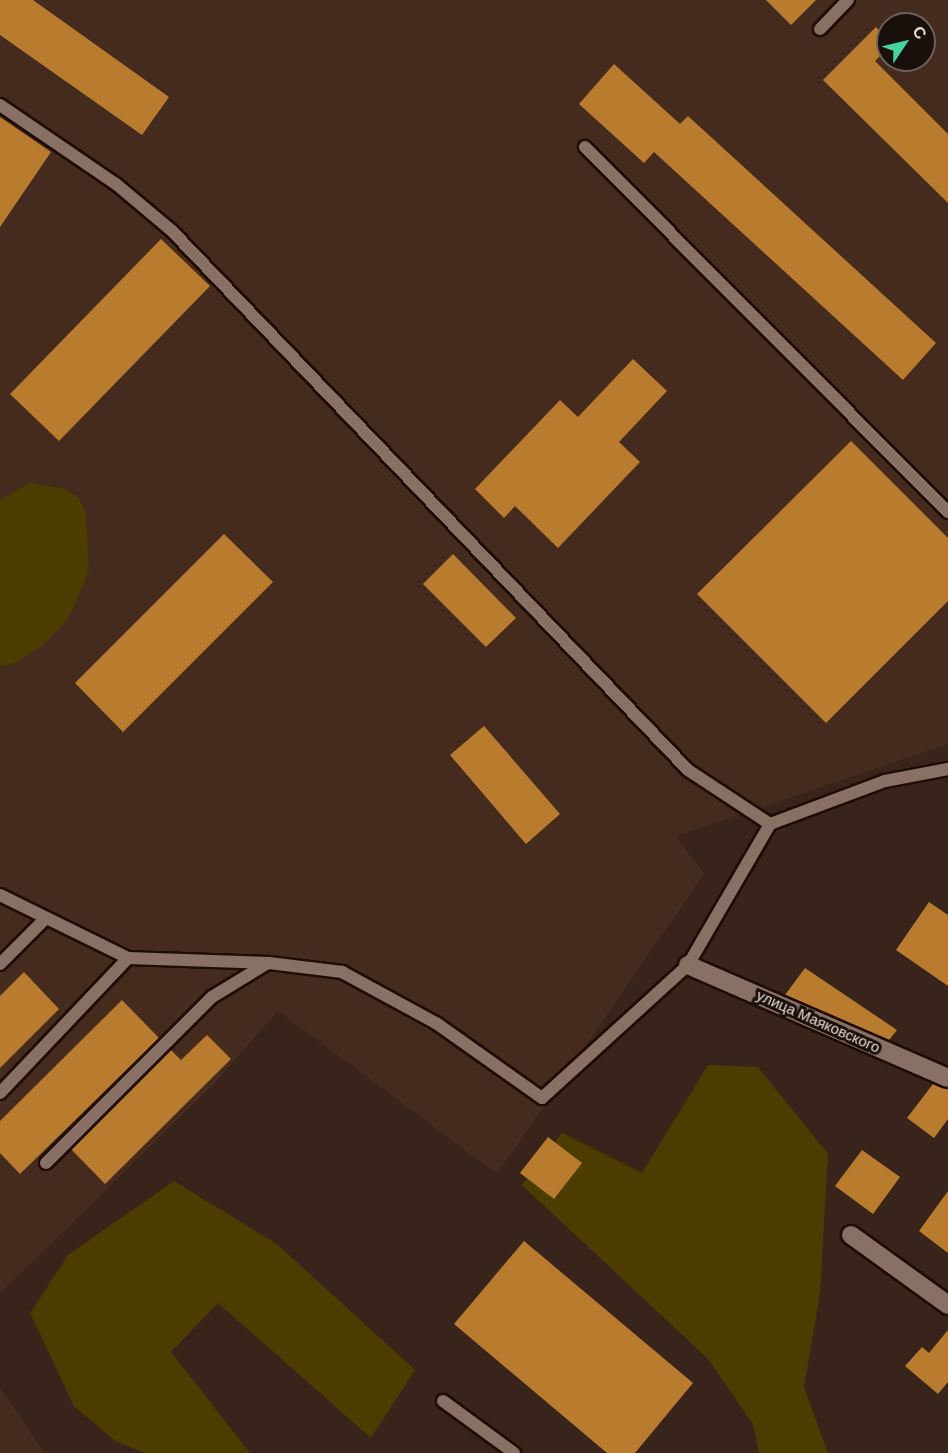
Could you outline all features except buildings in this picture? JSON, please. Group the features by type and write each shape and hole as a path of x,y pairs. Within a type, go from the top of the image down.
{"street":[{"name":"улица Маяковского","path":"688,965 948,1078"},
{"path":"851,1235 948,1305"}],"lane":[{"path":"820,28 848,0"},
{"path":"0,105 116,184 172,231 688,770 770,824"},
{"path":"585,147 948,512"},
{"path":"0,895 128,958 269,963 342,972 436,1023 542,1098 688,965 770,824 885,782 948,769"},
{"path":"0,964 46,918"},
{"path":"0,1093 128,958"},
{"path":"46,1163 212,997 269,963"},
{"path":"443,1401 514,1453"}],"shaded area":[{"path":"0,0 948,0 948,744 676,836 704,874 497,1174 278,1011 213,1085 0,1294"},
{"path":"30,483 66,489 80,499 86,514 89,571 68,619 43,645 15,663 0,666 0,500"},
{"path":"708,1065 758,1067 828,1154 820,1294 804,1387 828,1453 759,1453 753,1424 708,1359 522,1185 562,1133 642,1173"},
{"path":"174,1181 277,1244 415,1370 371,1438 218,1303 171,1352 250,1453 145,1453 115,1441 74,1406 30,1313 68,1255"},
{"path":"0,1388 45,1453 0,1453"}]}
